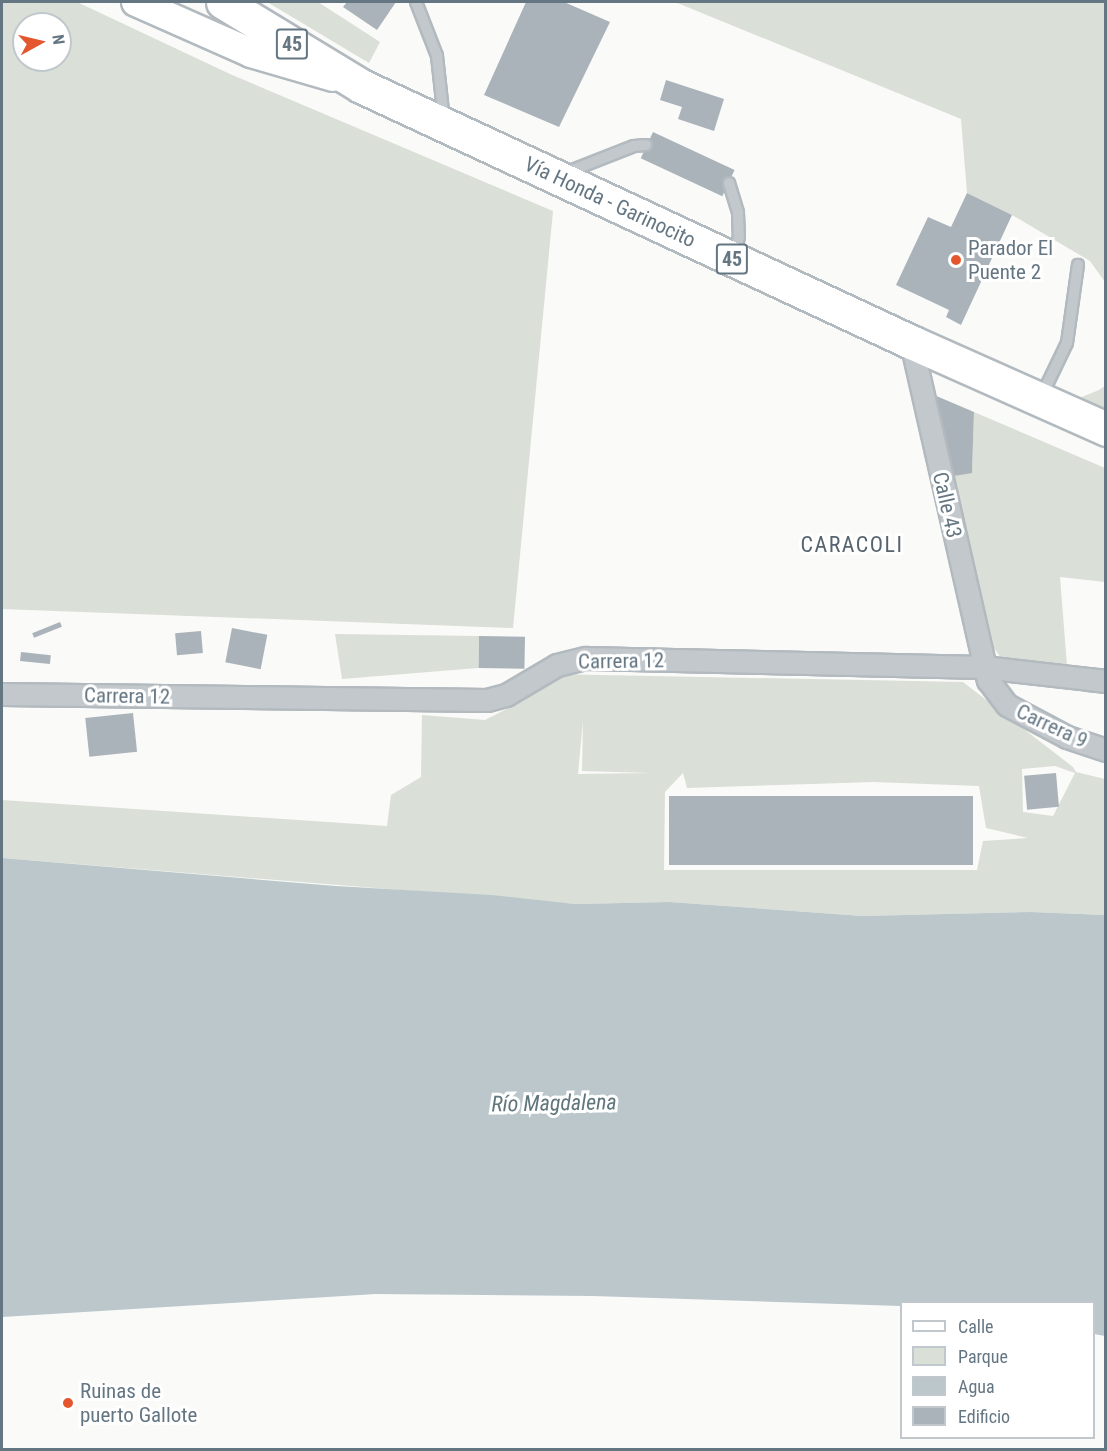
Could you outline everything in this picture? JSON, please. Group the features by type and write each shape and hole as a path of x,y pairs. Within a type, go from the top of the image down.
{"highway":[{"name":"Vía Honda - Garinocito","path":"223,2 361,86 910,342 1106,429"}],"street":[{"path":"136,2 251,53 361,86"},
{"name":"Calle 43","path":"910,342 983,667"},
{"name":"Carrera 12","path":"2,694 488,700 506,694 557,665 586,658 983,667 1106,681"},
{"name":"Carrera 9","path":"983,667 988,680 1007,705 1067,737 1106,750"}],"lane":[{"path":"416,2 436,56 444,124"},
{"path":"556,177 634,146 646,145"},
{"path":"729,183 738,213 739,237 733,259"},
{"path":"1040,400 1067,343 1078,265"}],"green space":[{"path":"2,2 77,2 230,74 553,211 513,628 2,609"},
{"path":"267,2 318,2 380,42 369,63"},
{"path":"675,2 1105,2 1105,282 1090,261 1012,215 967,193 961,119"},
{"path":"1105,386 1105,416 1072,401 1099,390"},
{"path":"974,412 1105,468 1105,582 1060,577 1067,666 1004,662 983,633 948,477 972,472"},
{"path":"335,634 479,636 478,668 342,679"},
{"path":"551,674 963,682 1073,767 1076,772 1105,779 1105,915 1031,912 863,916 670,902 575,904 2,858 2,800 387,826 391,795 421,777 422,715 485,720 526,699","holes":["583,720 582,771 651,773 578,774","1055,766 1075,773 1053,816 1023,812 1022,769","683,773 687,788 874,782 979,786 986,828 1028,838 983,841 977,870 664,870 665,792"]}],"water":[{"name":"Río Magdalena","path":"2,858 336,886 491,895 575,904 670,902 863,916 1031,912 1105,915 1105,1336 1095,1334 1095,1301 900,1301 900,1306 593,1296 376,1294 2,1317"}],"building":[{"path":"347,2 396,2 377,30 343,7"},
{"path":"526,2 564,2 610,22 559,127 484,95"},
{"path":"666,80 724,99 714,131 678,119 682,107 660,100"},
{"path":"653,132 735,170 722,196 641,158"},
{"path":"967,193 1012,215 961,325 946,317 949,310 896,285 928,217 951,227"},
{"path":"934,395 974,412 972,473 948,477"},
{"path":"60,622 62,627 34,638 32,633"},
{"path":"232,628 267,635 261,669 225,662"},
{"path":"201,631 203,653 177,655 175,633"},
{"path":"479,636 525,637 524,669 478,668"},
{"path":"21,652 51,655 50,664 20,661"},
{"path":"133,713 137,752 89,757 85,718"},
{"path":"1056,773 1059,807 1027,810 1024,776"},
{"path":"669,796 973,796 973,865 669,865"}],"place":[{"name":"Parador El Puente 2","path":"956,260"},
{"name":"Ruinas de puerto Gallote","path":"68,1403"}],"district":[{"name":"CARACOLI","path":"852,545"}]}
